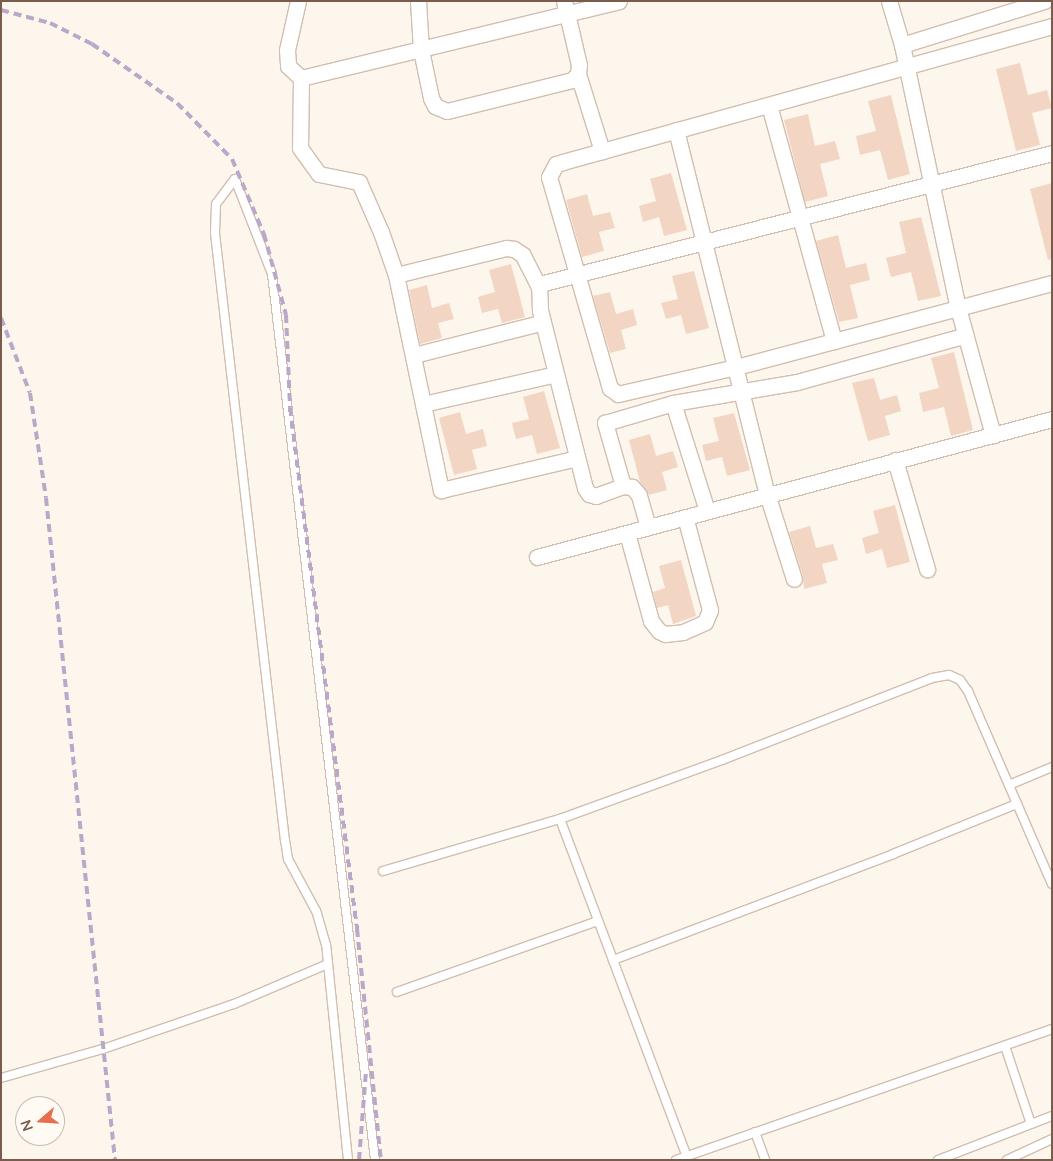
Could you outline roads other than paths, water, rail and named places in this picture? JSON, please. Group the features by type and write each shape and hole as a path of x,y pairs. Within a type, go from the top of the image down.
{"street":[{"path":"298,1 288,50 288,66 301,78 300,148 319,174 359,182 381,232 396,275 441,490 577,458"},
{"path":"418,1 421,50 431,98 435,106 441,110 447,111 572,80 578,74"},
{"path":"301,78 421,50 566,8 619,1"},
{"path":"889,1 902,45 930,186 958,308 993,435"},
{"path":"902,45 1019,5 1044,1"},
{"path":"566,8 580,65 578,74 602,151"},
{"path":"1052,26 556,164 549,177 610,388 618,394 834,341 1052,282"},
{"path":"769,105 834,341"},
{"path":"676,130 767,494 794,579"},
{"path":"539,287 550,280 930,186 1052,153"},
{"path":"396,275 506,248 514,249 523,255 539,287 538,297 543,322 576,444 577,458 588,494 596,496 623,486 632,487 639,495 648,527"},
{"path":"414,355 543,322"},
{"path":"623,486 605,423 673,403 797,382 966,335"},
{"path":"423,404 556,374"},
{"path":"673,403 707,511"},
{"path":"537,557 1052,419"},
{"path":"895,460 927,569"},
{"path":"628,533 651,621 659,631 665,634 683,632 706,622 710,610 685,517"}],"lane":[{"path":"348,1160 328,964 322,925 288,859 285,841 215,233 216,204 235,179 272,274 375,1160"},
{"path":"383,871 560,819 722,760 932,678 949,674 960,680 968,691 1052,884"},
{"path":"1009,785 1052,767"},
{"path":"613,960 664,942 1017,804"},
{"path":"560,819 687,1156"},
{"path":"398,992 597,921"},
{"path":"1,1078 103,1049 234,1004 328,964"},
{"path":"676,1160 1052,1029"},
{"path":"1005,1046 1031,1124"},
{"path":"938,1160 1052,1116"},
{"path":"755,1132 765,1160"},
{"path":"1007,1160 1052,1139"}],"railway":[{"path":"1,10 50,23 92,44 177,103 232,159 264,234 286,315 290,408 357,929 381,1160"},
{"path":"1,318 30,393 46,498 115,1160"},
{"path":"359,1160 366,1072"}]}
